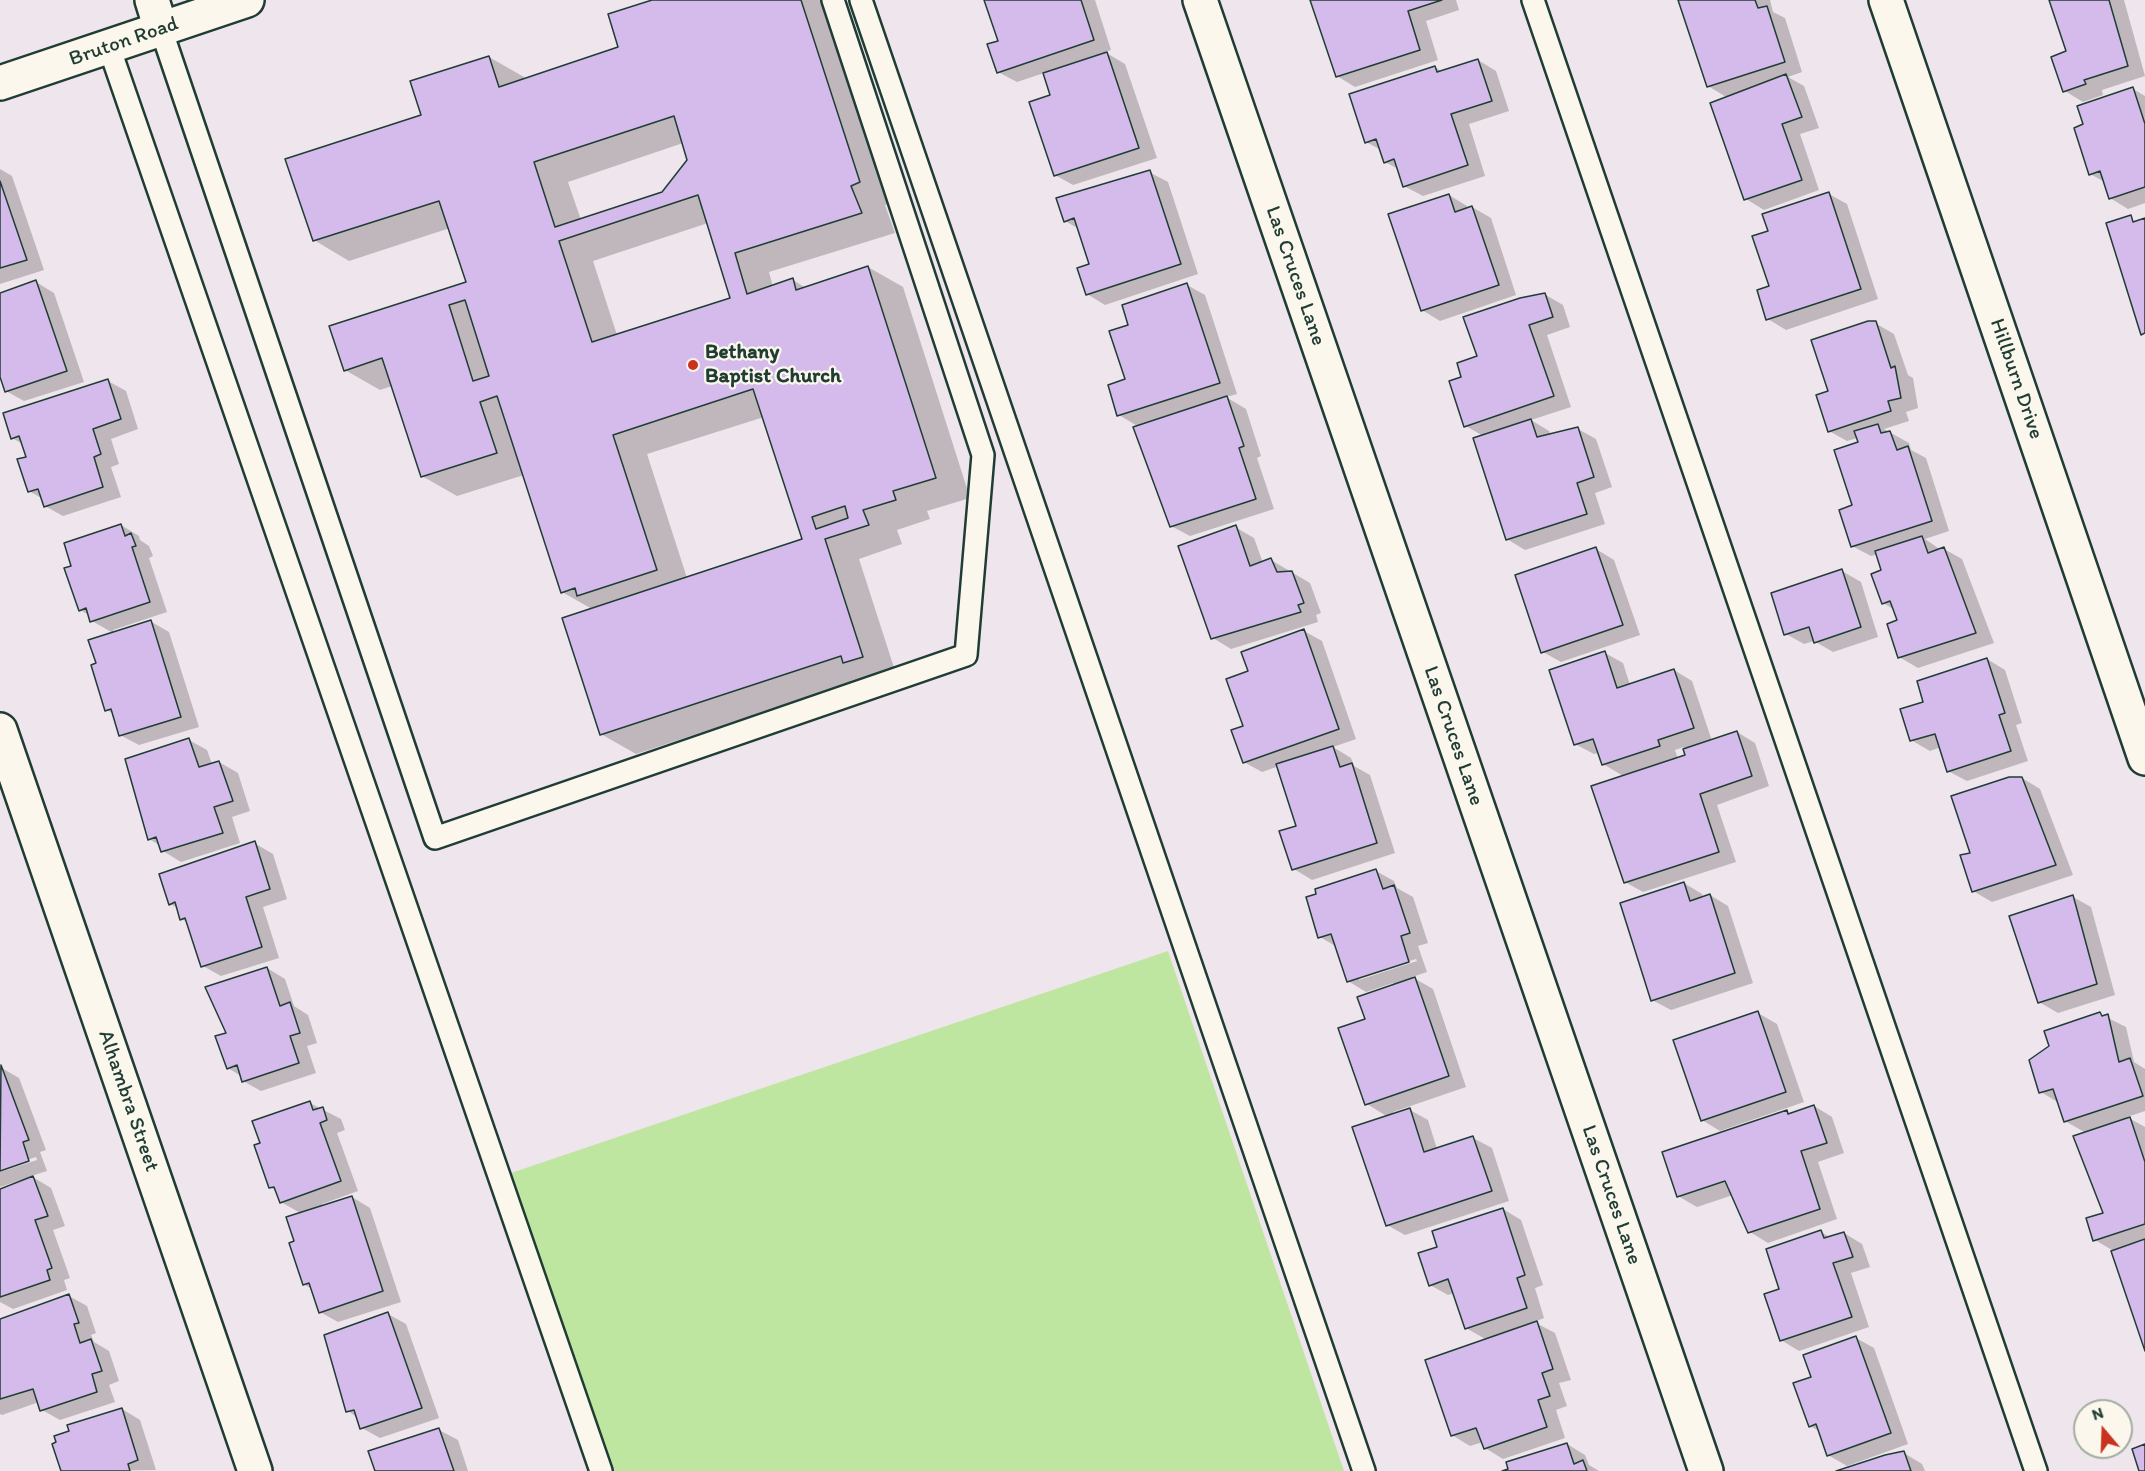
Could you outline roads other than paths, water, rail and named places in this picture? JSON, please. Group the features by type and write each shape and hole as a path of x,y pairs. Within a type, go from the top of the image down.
{"street":[{"name":"Bruton Road","path":"0,83 109,47 157,15 247,0"},
{"name":"Las Cruces Lane","path":"1200,0 1706,1471"},
{"name":"Hillburn Drive","path":"1886,0 2145,758"},
{"name":"Alhambra Street","path":"0,730 255,1471"}],"lane":[{"path":"157,15 435,838 966,655 983,455 833,0"},
{"path":"861,0 1364,1471"},
{"path":"1533,0 2036,1471"},
{"path":"109,47 601,1471"}],"place":[{"name":"Bethany Baptist Church","path":"693,365"}]}
